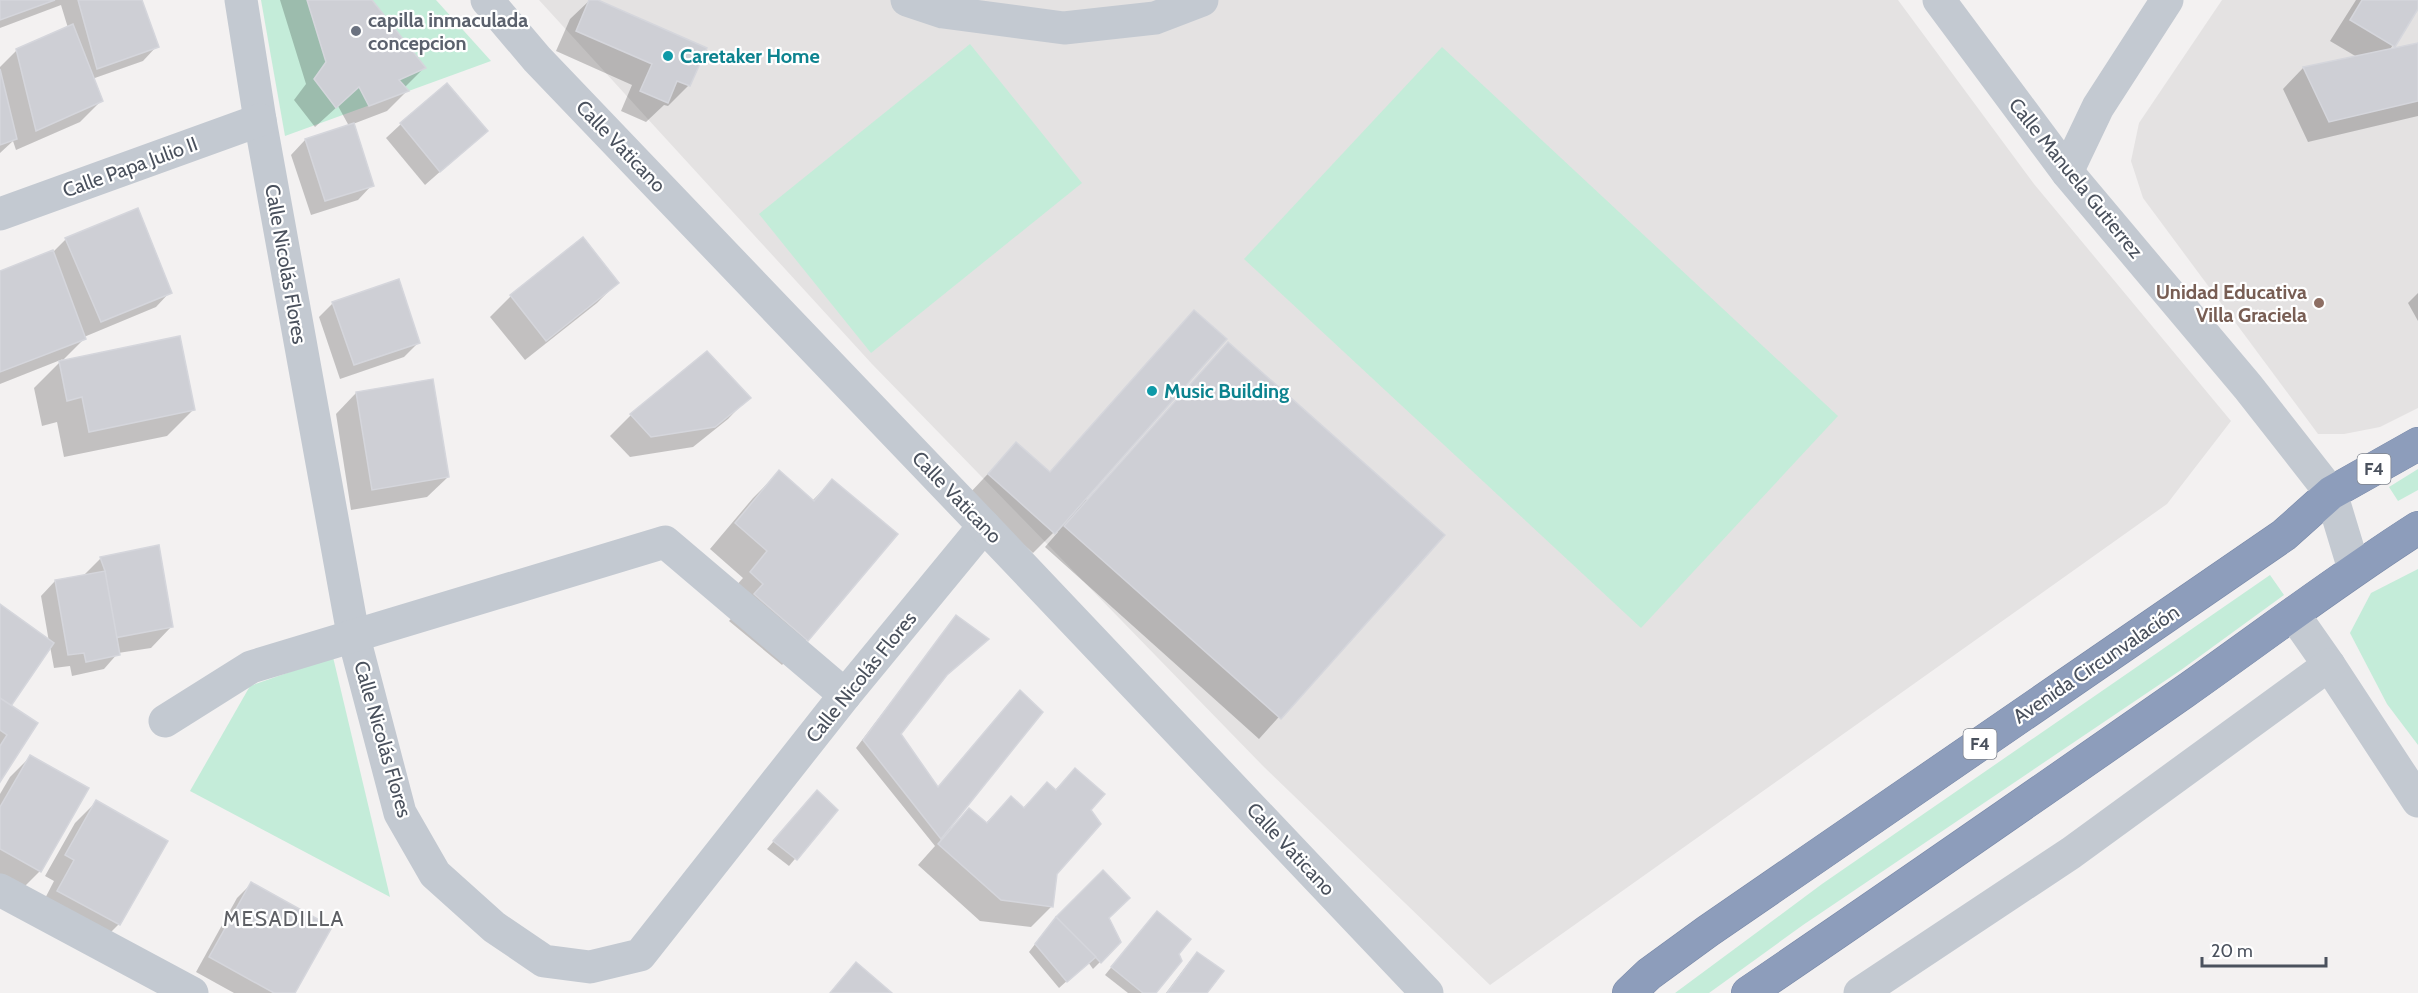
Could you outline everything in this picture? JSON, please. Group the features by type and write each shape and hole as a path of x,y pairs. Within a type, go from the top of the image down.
{"highway":[{"name":"Avenida Circunvalación","path":"1629,993 1649,974 1707,931 2284,535 2331,494 2418,444"},
{"path":"1748,993 2294,615 2354,569 2418,528"}],"street":[{"name":"Calle Nicolás Flores","path":"241,0 260,120 353,634 400,813 435,874 494,927 544,961 590,967 640,955 845,695 984,526"},
{"name":"Calle Vaticano","path":"487,0 537,59 1427,993"},
{"path":"907,0 943,12 1064,28 1155,18 1202,0"},
{"name":"Calle Manuela Gutierrez","path":"1939,0 2067,172 2248,387 2331,494"},
{"path":"2067,172 2097,107 2167,0"},
{"name":"Calle Papa Julio II","path":"0,214 260,120"},
{"path":"2331,494 2354,569"},
{"path":"165,721 251,667 353,634 665,542 845,695"},
{"path":"2294,615 2418,801"},
{"path":"1860,993 2071,853 2329,665"},
{"path":"0,890 192,993"}],"shaded area":[{"path":"539,0 1898,0 2034,184 2231,421 2167,504 1490,985 1263,766 872,364"},
{"name":"Unidad Educativa Villa Graciela","path":"2222,0 2418,0 2418,408 2380,427 2344,434 2318,434 2143,198 2131,161 2139,123"}],"green space":[{"path":"261,0 436,0 491,61 285,136"},
{"path":"970,44 1082,183 871,353 759,214"},
{"path":"1442,47 1838,416 1641,628 1244,259"},
{"path":"2418,469 2418,490 2398,501 2389,487"},
{"path":"2418,569 2418,745 2387,704 2350,633 2371,593"},
{"path":"2270,575 2284,595 2181,670 1803,925 1709,993 1675,993 1822,884"},
{"path":"333,657 390,897 190,791 250,686"}],"building":[{"path":"0,0 55,0 0,20"},
{"path":"78,0 142,0 159,47 97,69"},
{"name":"capilla inmaculada concepcion","path":"307,0 372,0 426,68 399,80 409,91 369,106 359,87 336,108 314,79 326,62"},
{"name":"Caretaker Home","path":"589,0 598,0 707,48 690,86 677,81 668,103 640,91 652,64 576,31"},
{"path":"2362,0 2418,0 2418,9 2395,47 2350,20"},
{"path":"73,24 103,101 36,131 16,49"},
{"path":"2418,43 2418,101 2329,122 2303,67"},
{"path":"0,69 17,139 0,145"},
{"path":"447,83 488,131 440,172 400,123"},
{"path":"354,123 374,186 325,201 305,139"},
{"path":"138,208 172,293 101,322 65,238"},
{"path":"583,237 619,283 546,341 510,295"},
{"path":"53,250 86,339 0,372 0,271"},
{"path":"399,279 420,343 354,365 332,302"},
{"name":"Music Building","path":"1194,310 1227,339 1055,534 988,474 1016,442 1050,472"},
{"path":"180,336 195,410 89,432 82,397 67,401 59,361"},
{"path":"1228,342 1445,535 1281,719 1064,526"},
{"path":"707,351 751,398 715,427 651,437 630,414"},
{"path":"433,379 449,477 372,490 356,392"},
{"path":"779,470 814,501 832,479 898,534 808,641 754,594 763,584 750,572 767,551 735,523"},
{"path":"159,545 173,627 114,638 105,571 100,557"},
{"path":"105,571 120,655 86,662 84,653 68,655 55,580"},
{"path":"0,604 54,643 11,706 0,699"},
{"path":"956,615 989,639 947,675 901,734 938,787 1020,690 1043,712 941,839 863,740"},
{"path":"0,698 38,723 0,782 0,746 7,735 0,730"},
{"path":"30,755 89,788 41,872 0,849 0,807"},
{"path":"1075,768 1105,794 1091,810 1101,824 1057,874 1053,907 1001,900 938,844 969,808 987,823 1011,796 1024,808 1047,782 1056,790"},
{"path":"817,790 838,810 797,860 773,841"},
{"path":"96,800 168,841 120,925 57,891 74,860 65,855"},
{"path":"1103,870 1130,898 1109,918 1121,942 1101,963 1056,917"},
{"path":"251,882 332,927 295,993 274,993 209,957"},
{"path":"1157,911 1191,939 1179,954 1182,961 1156,993 1143,993 1111,967"},
{"path":"1056,917 1096,957 1067,982 1035,944"},
{"path":"1197,952 1224,971 1207,993 1167,993"},
{"path":"856,962 892,993 830,993"}],"place":[{"name":"capilla inmaculada concepcion","path":"356,31"},
{"name":"Caretaker Home","path":"668,56"},
{"name":"Unidad Educativa Villa Graciela","path":"2319,303"},
{"name":"Music Building","path":"1152,391"}],"district":[{"name":"MESADILLA","path":"284,918"}]}
